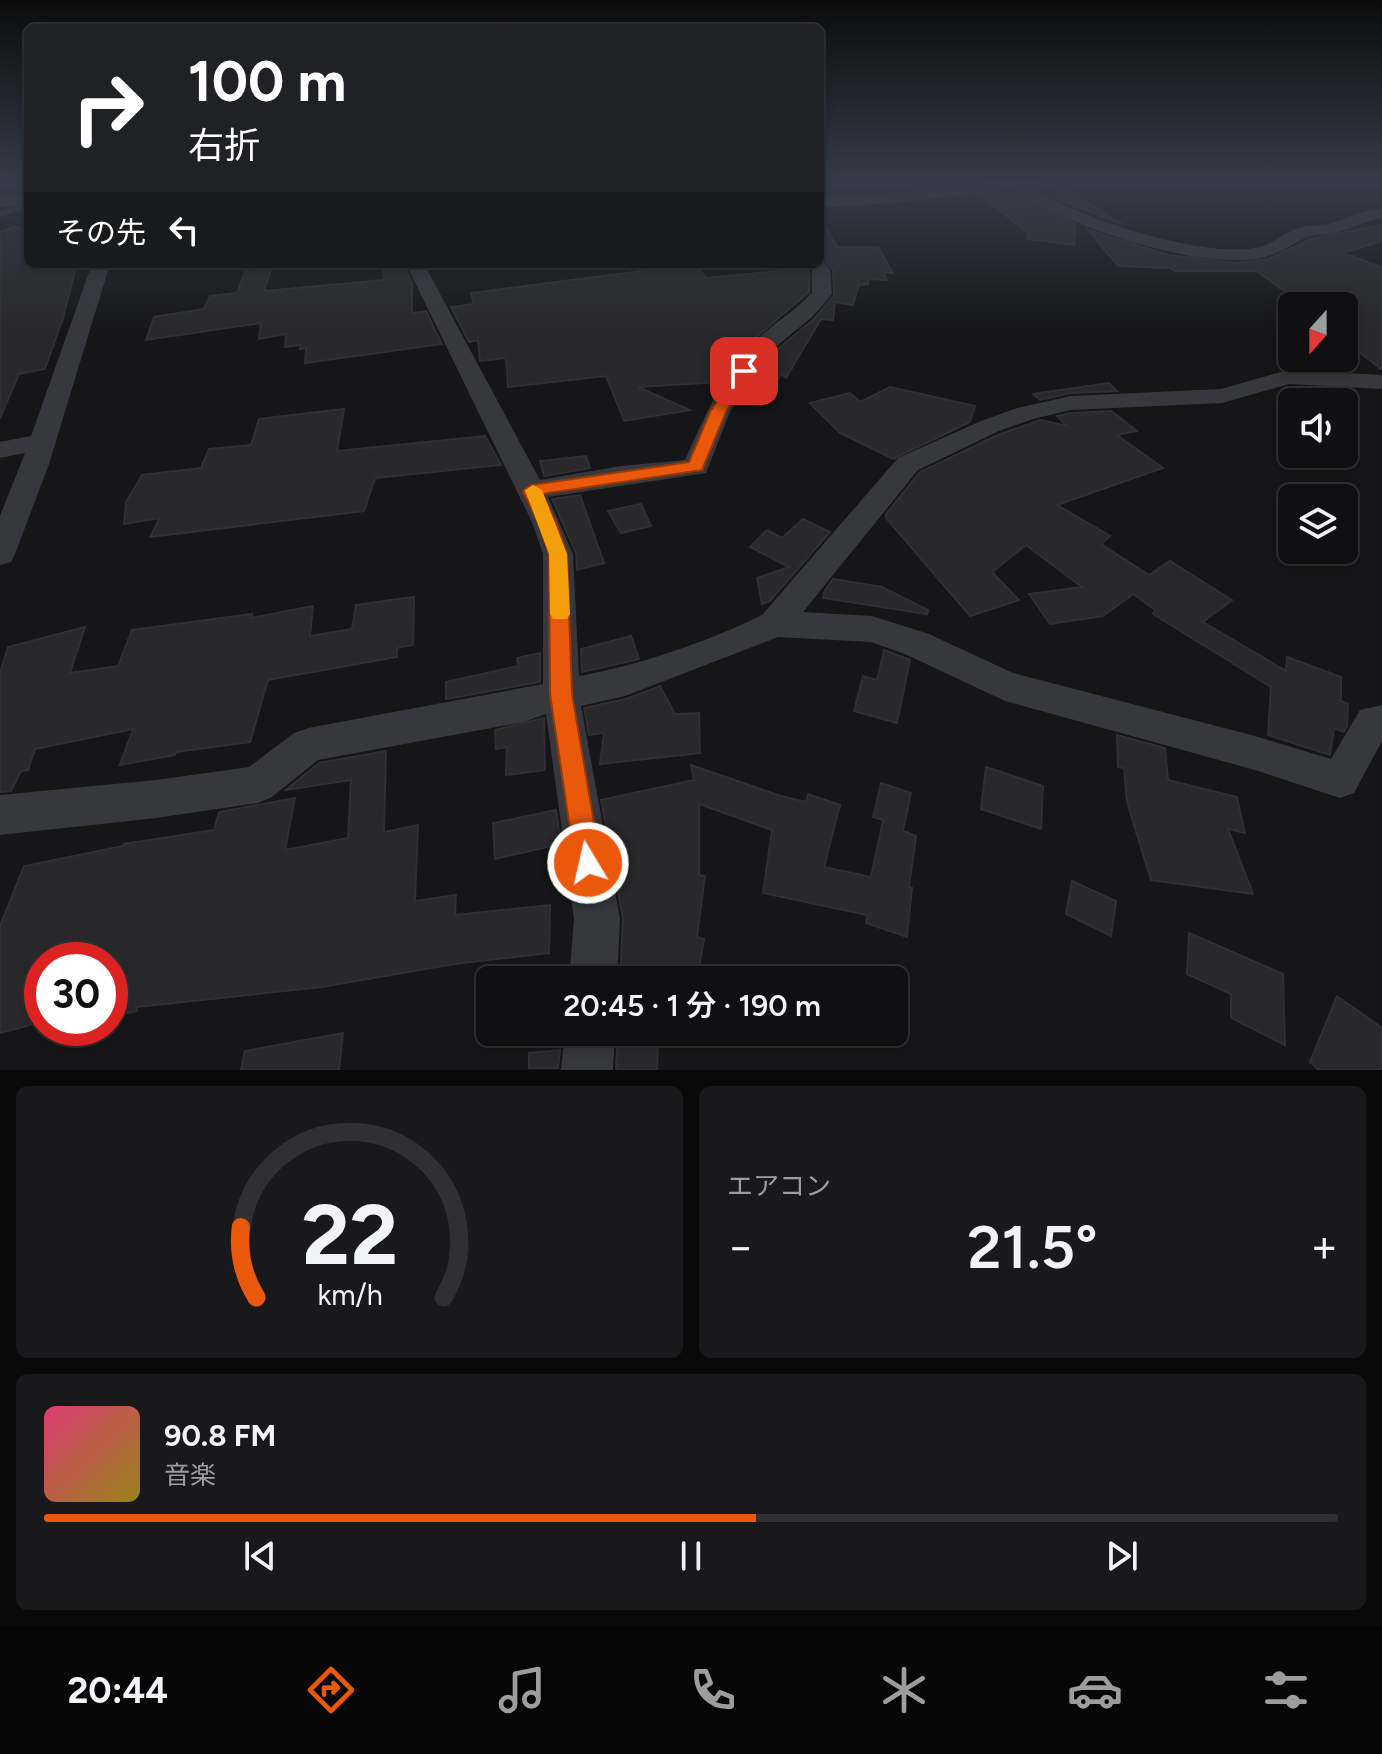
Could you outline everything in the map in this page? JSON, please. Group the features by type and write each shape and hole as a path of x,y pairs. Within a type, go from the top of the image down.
{"street":[{"path":"1124,231 1176,250 1240,255 1281,246 1308,231"},
{"path":"0,554 42,442 100,268"},
{"path":"417,268 547,522 558,554 561,694 597,919 594,966"},
{"path":"531,491 621,475 696,467 718,412 757,351 805,313 822,294 823,279 819,268"},
{"path":"0,815 156,799 258,784 308,745 524,706 561,694 612,685 753,635 774,624 908,464 1026,413 1071,403 1222,396 1288,377 1382,382"},
{"path":"0,450 42,442"},
{"path":"774,624 872,629 917,644 1005,686 1255,753 1340,780 1373,721 1382,721"},
{"path":"587,1070 589,1046"}],"building":[{"path":"24,231 24,268 28,271 76,268 45,369 19,374 0,418 0,232"},
{"path":"824,231 828,231 837,247 878,247 893,273 884,272 887,280 868,279 868,284 859,285 853,305 835,302 833,320 821,319 786,378 781,374 773,389 751,384 768,357 814,319 834,296 833,270 824,260"},
{"path":"1025,231 1075,231 1074,245 1027,239"},
{"path":"1089,231 1169,255 1236,263 1268,259 1311,239 1352,231 1382,231 1382,241 1343,253 1382,267 1382,370 1358,351 1358,292 1286,292 1256,271 1174,271 1171,268 1118,266"},
{"path":"246,268 272,268 264,291 383,280 384,268 405,268 412,283 412,313 426,311 442,344 305,363 306,348 300,349 301,345 285,347 286,334 259,339 261,323 146,340 154,317 204,309 210,296 237,293"},
{"path":"664,268 698,268 706,278 779,271 776,268 807,268 809,271 809,292 748,344 720,382 638,387 690,410 624,421 606,376 508,387 506,358 480,361 478,340 469,342 451,307 474,304 471,293"},
{"path":"1109,383 1117,391 1071,393 1040,400 1033,394"},
{"path":"890,387 975,406 970,422 893,459 840,433 810,403 850,393 860,402"},
{"path":"344,409 337,451 485,436 501,465 375,478 364,511 150,537 160,518 124,524 126,502 142,475 201,468 209,449 251,445 259,419"},
{"path":"1111,411 1137,431 1117,435 1163,468 1057,505 1110,536 1101,544 1149,575 1170,561 1232,600 1203,622 1286,671 1287,657 1341,677 1341,701 1348,704 1347,727 1344,732 1334,728 1330,755 1268,735 1271,687 1153,614 1155,610 1133,594 1103,616 1050,624 1029,594 1082,587 1026,545 992,572 1019,600 970,616 886,518 920,472 1000,434 1041,420 1067,426 1057,416"},
{"path":"586,456 590,468 544,476 540,461"},
{"path":"580,495 604,563 577,570 576,553 552,499"},
{"path":"641,504 651,526 621,533 608,511"},
{"path":"803,519 830,532 770,601 762,604 757,578 789,567 750,547 767,530 782,538"},
{"path":"833,579 882,587 928,610 927,614 823,598"},
{"path":"414,597 413,645 397,648 397,657 268,680 250,742 176,752 175,755 120,765 133,729 35,749 28,770 21,771 11,791 0,792 0,673 8,647 85,627 70,673 118,666 132,630 252,614 251,618 313,606 310,636 352,629 356,605"},
{"path":"631,636 639,659 582,672 581,649"},
{"path":"884,650 910,660 897,723 854,711 863,676 877,680"},
{"path":"540,653 540,682 446,699 446,682 518,666 517,658"},
{"path":"660,686 675,714 699,713 700,753 600,764 604,733 589,735 584,708 626,699"},
{"path":"544,718 545,770 506,775 507,747 496,749 495,730"},
{"path":"1117,735 1165,748 1168,780 1237,797 1245,833 1228,829 1253,894 1151,880 1127,802 1124,768 1118,767"},
{"path":"386,751 384,832 418,825 415,901 456,895 455,915 550,905 549,953 454,964 322,987 137,1007 137,1011 128,1013 128,942 24,942 24,1027 0,1033 0,926 24,866 124,844 214,830 219,812 295,798 285,850 348,838 351,780 286,790 319,763"},
{"path":"691,765 781,796 806,802 808,794 840,805 824,867 871,877 883,820 873,817 881,783 911,793 903,831 916,836 909,887 912,888 907,937 866,923 867,915 763,893 772,830 699,804 699,875 705,876 697,937 704,939 699,966 621,966 623,919 612,861 617,847 610,847 601,800 694,780"},
{"path":"986,767 1043,786 1041,829 981,809"},
{"path":"556,810 561,844 495,859 493,823"},
{"path":"1072,881 1116,901 1111,936 1066,914"},
{"path":"1189,933 1283,974 1285,1045 1231,1018 1231,994 1187,974"},
{"path":"1337,996 1382,1028 1382,1070 1319,1070 1310,1062"},
{"path":"343,1033 339,1070 241,1070 245,1051"},
{"path":"617,1046 658,1046 657,1070 616,1070"},
{"path":"560,1050 558,1068 529,1068 529,1053"}],"slow traffic":[{"path":"533,490 558,554 560,614"}],"route":[{"path":"588,863 561,694 558,554 547,522 531,491 621,475 696,467 718,412 744,371"}]}
